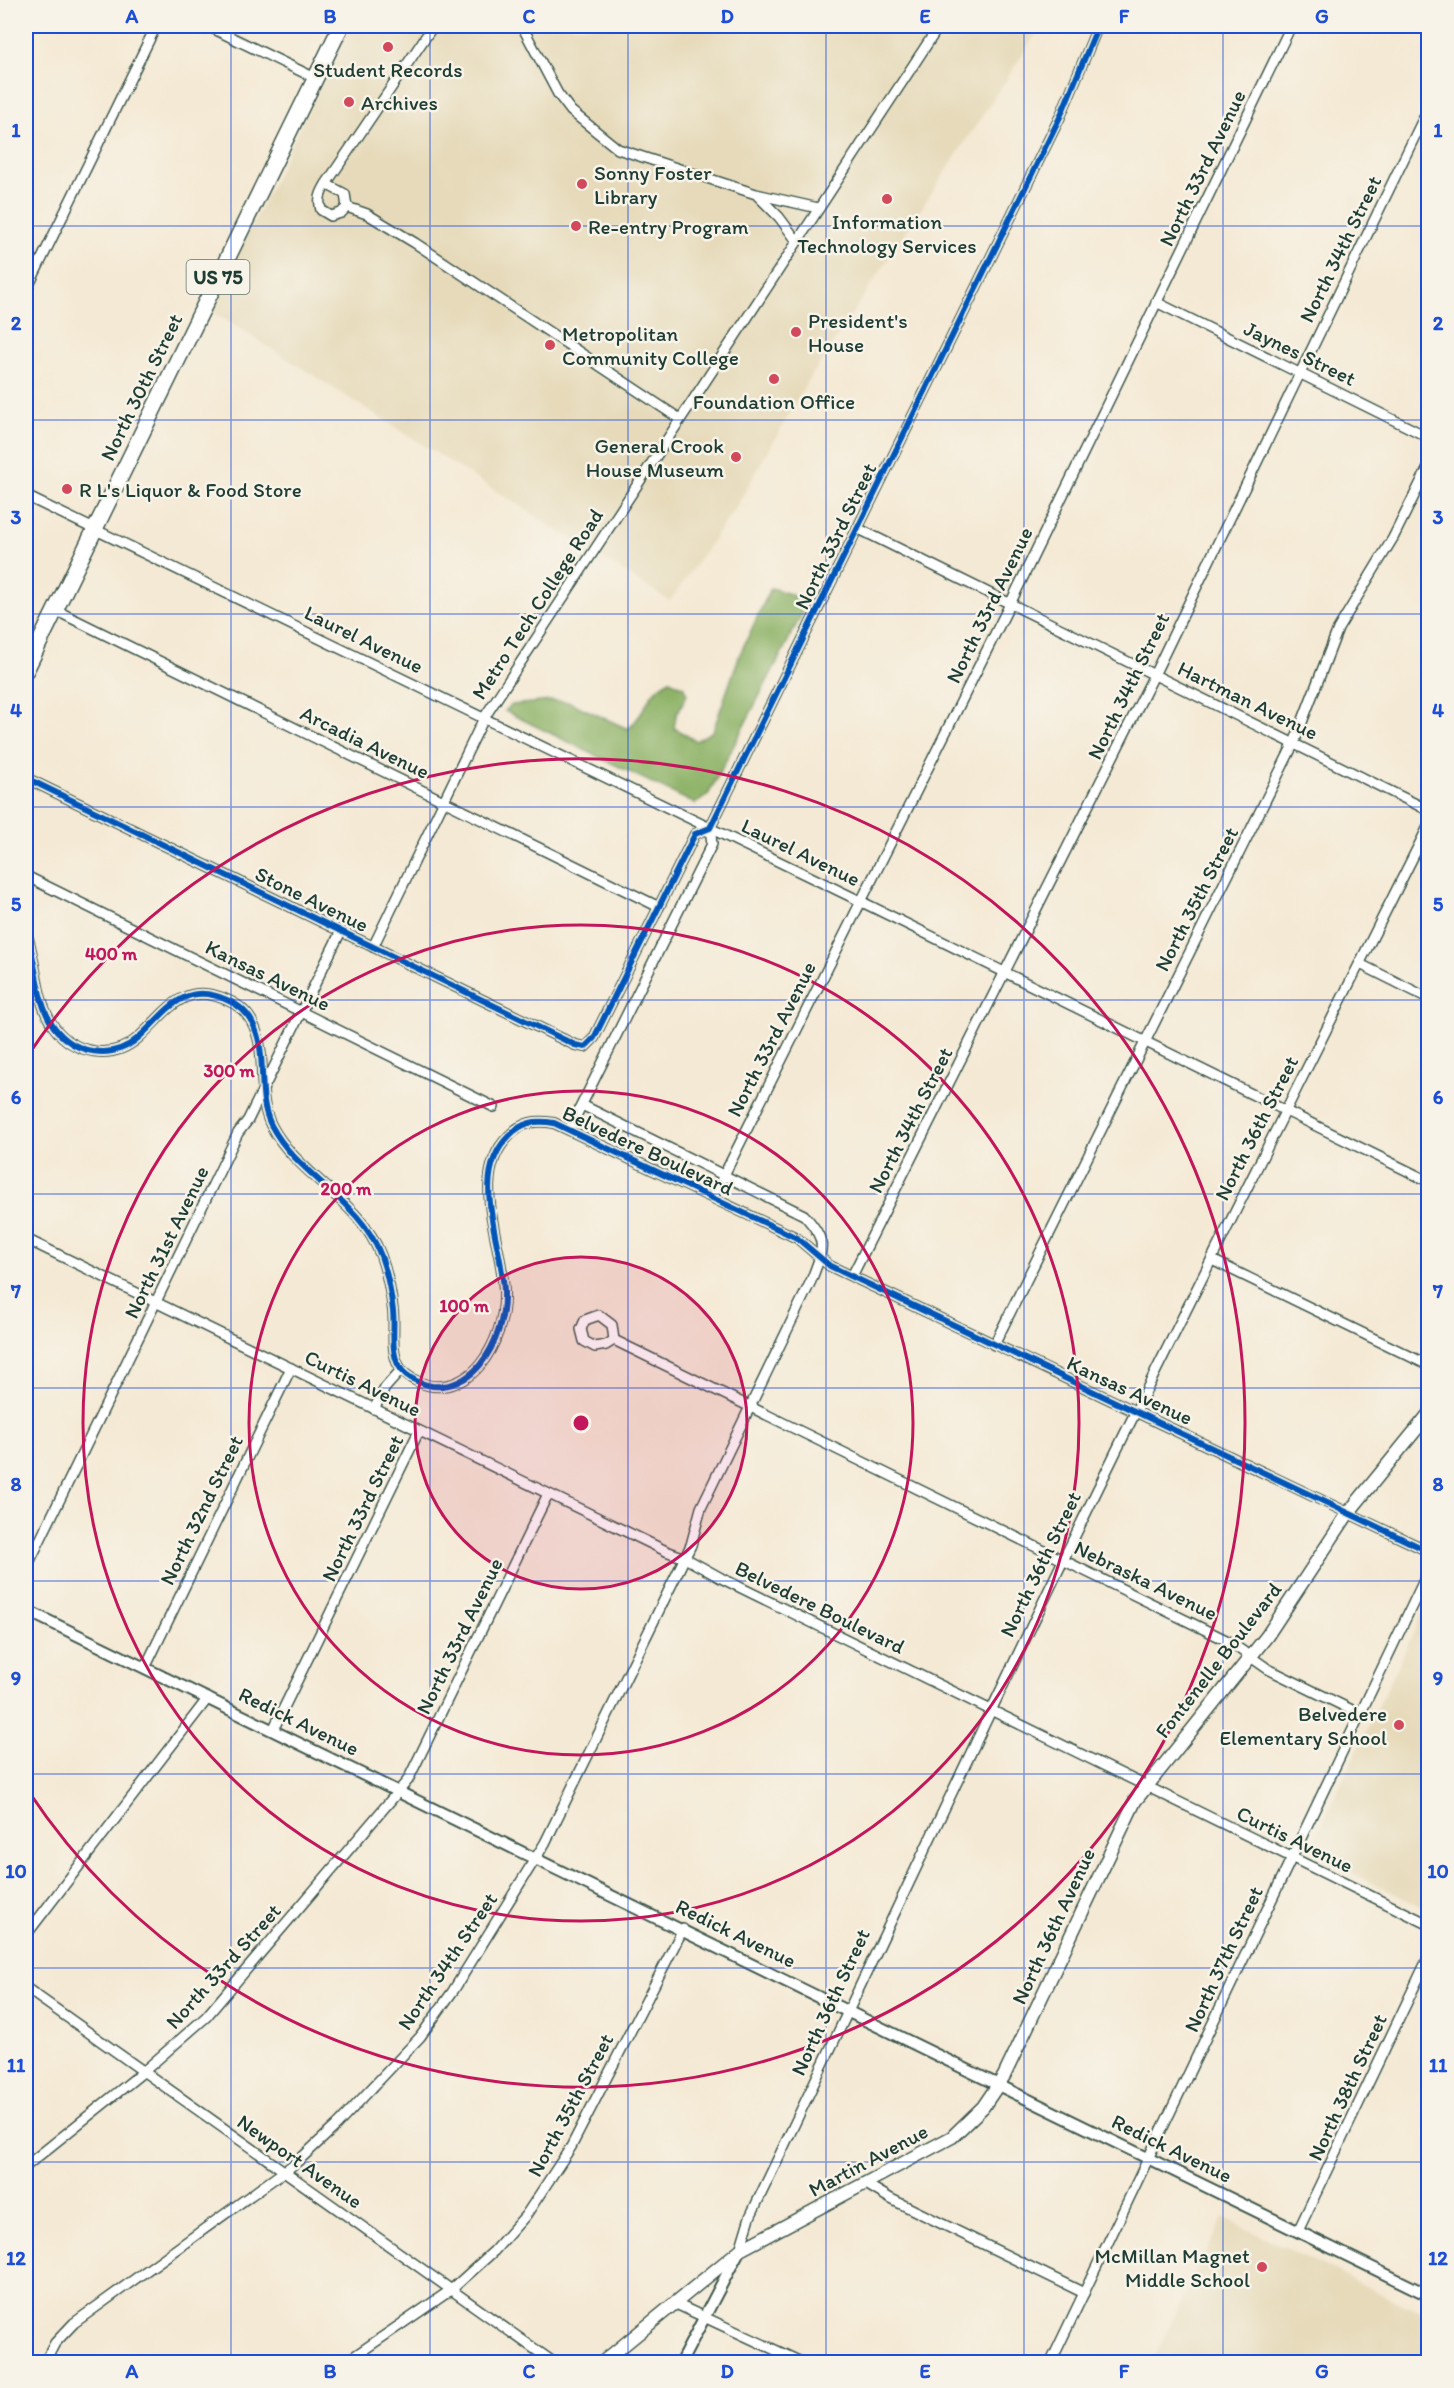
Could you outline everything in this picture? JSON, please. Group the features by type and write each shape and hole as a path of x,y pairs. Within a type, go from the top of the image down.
{"highway":[{"name":"North 30th Street","path":"26,670 341,26"}],"main road":[{"name":"Fontenelle Boulevard","path":"1147,1785 1251,1656 1349,1512 1428,1415"},
{"name":"North 36th Avenue","path":"999,2086 1135,1801 1147,1785"},
{"name":"Martin Avenue","path":"740,2250 952,2137 983,2107 999,2086"},
{"path":"603,2362 740,2250"}],"street":[{"path":"26,291 156,26"},
{"path":"208,26 315,78"},
{"path":"326,184 345,194 348,200 347,207 341,213 332,216 321,210 319,202 326,184 433,26"},
{"path":"522,26 558,94 571,111 604,141 636,157 756,195 818,208"},
{"name":"Metro Tech College Road","path":"484,718 939,26"},
{"name":"North 33rd Street","path":"570,1128 712,844 710,828 1060,117 1098,26"},
{"name":"North 33rd Avenue","path":"712,1197 1010,604 1291,26"},
{"name":"North 34th Street","path":"852,1276 1154,675 1428,109"},
{"path":"756,195 779,217 797,241"},
{"path":"347,207 367,214 415,243 680,419"},
{"name":"Jaynes Street","path":"1156,302 1428,436"},
{"name":"North 35th Street","path":"994,1345 1294,743 1338,629 1387,548 1428,468"},
{"name":"Laurel Avenue","path":"26,496 860,901 1428,1181"},
{"name":"Hartman Avenue","path":"857,528 1428,810"},
{"name":"Arcadia Avenue","path":"55,610 659,907"},
{"path":"373,947 484,718"},
{"name":"Stone Avenue","path":"26,778 575,1046 585,1047"},
{"name":"North 36th Street","path":"740,2250 750,2217 850,2010 880,1940 1136,1410 1428,827"},
{"name":"North 33rd Street","path":"585,1047 594,1038 695,834 710,828"},
{"name":"Kansas Avenue","path":"26,876 494,1107"},
{"name":"North 31st Avenue","path":"26,1569 341,931"},
{"path":"26,932 45,1011 53,1026 71,1043 94,1052 116,1050 137,1040 160,1013 180,1000 197,995 222,997 238,1005 253,1023 260,1048 267,1117 285,1148 361,1219 379,1251 389,1284 396,1357 401,1370 389,1381 374,1409"},
{"path":"1360,964 1428,998"},
{"path":"582,1105 804,1215 820,1232 823,1243 811,1281 701,1508 685,1558"},
{"name":"Belvedere Boulevard","path":"401,1370 412,1379 440,1387 473,1373 487,1356 500,1326 504,1292 491,1203 491,1167 504,1140 517,1128 533,1121 544,1121 570,1128 797,1238 819,1257"},
{"name":"Curtis Avenue","path":"26,1239 548,1494 685,1558"},
{"name":"Kansas Avenue","path":"819,1257 830,1266 1428,1551"},
{"path":"1212,1260 1428,1365"},
{"name":"Nebraska Avenue","path":"614,1340 1228,1641 1268,1669 1360,1714"},
{"name":"North 32nd Street","path":"145,1668 291,1368"},
{"name":"North 33rd Street","path":"273,1730 420,1431"},
{"name":"North 33rd Avenue","path":"399,1791 408,1780 548,1494"},
{"name":"North 34th Street","path":"45,2362 55,2343 74,2323 297,2162 338,2125 420,2037 453,1991 536,1857 685,1558"},
{"name":"Belvedere Boulevard","path":"685,1558 721,1578 1147,1785"},
{"name":"North 37th Street","path":"1051,2362 1428,1572"},
{"name":"Redick Avenue","path":"26,1610 850,2010 999,2086 1428,2295"},
{"path":"26,1935 208,1698"},
{"name":"Curtis Avenue","path":"1147,1785 1428,1924"},
{"name":"North 33rd Street","path":"26,2166 182,2040 225,1996 399,1791"},
{"name":"North 35th Street","path":"346,2362 451,2290 494,2251 526,2215 557,2172 682,1929"},
{"name":"North 38th Street","path":"1298,2231 1428,1958"},
{"name":"Newport Avenue","path":"26,1988 553,2362"},
{"path":"866,2184 891,2199 1084,2293"},
{"path":"681,2362 740,2250"},
{"path":"676,2304 801,2362"}],"shaded area":[{"name":"Metropolitan Community College","path":"350,26 1041,26 808,381 737,505 670,601 210,310"},
{"name":"Belvedere Elementary School","path":"1428,1603 1428,1910 1321,1858 1311,1846"},
{"name":"McMillan Magnet Middle School","path":"1223,2218 1428,2316 1428,2362 1152,2362"}],"green space":[{"path":"771,588 790,594 805,603 803,612 708,795 695,804 505,711 512,705 551,701 569,702 628,729 640,716 655,691 670,680 684,687 687,695 676,715 674,728 696,741 713,731 740,654"}],"cycle path":[{"path":"26,778 575,1045 585,1047 594,1038 695,834 710,828 1060,117 1098,26"},
{"path":"26,932 43,1005 48,1017 62,1036 83,1048 105,1052 128,1045 176,1002 198,994 227,1000 246,1014 258,1038 264,1101 271,1125 297,1159 344,1203 371,1236 381,1256 388,1283 393,1311 396,1360 402,1371 418,1382 430,1386 458,1382 476,1369 491,1349 501,1321 504,1302 502,1273 491,1211 489,1190 491,1170 497,1152 514,1131 529,1123 554,1123 797,1238 830,1266 1428,1551"}],"place":[{"name":"Student Records","path":"388,47"},
{"name":"Archives","path":"349,102"},
{"name":"Sonny Foster Library","path":"582,184"},
{"name":"Information Technology Services","path":"887,199"},
{"name":"Re-entry Program","path":"576,226"},
{"name":"President's House","path":"796,332"},
{"name":"Metropolitan Community College","path":"550,345"},
{"name":"Foundation Office","path":"774,379"},
{"name":"General Crook House Museum","path":"736,457"},
{"name":"R L's Liquor & Food Store","path":"67,489"},
{"name":"Belvedere Elementary School","path":"1399,1725"},
{"name":"McMillan Magnet Middle School","path":"1262,2267"}]}
